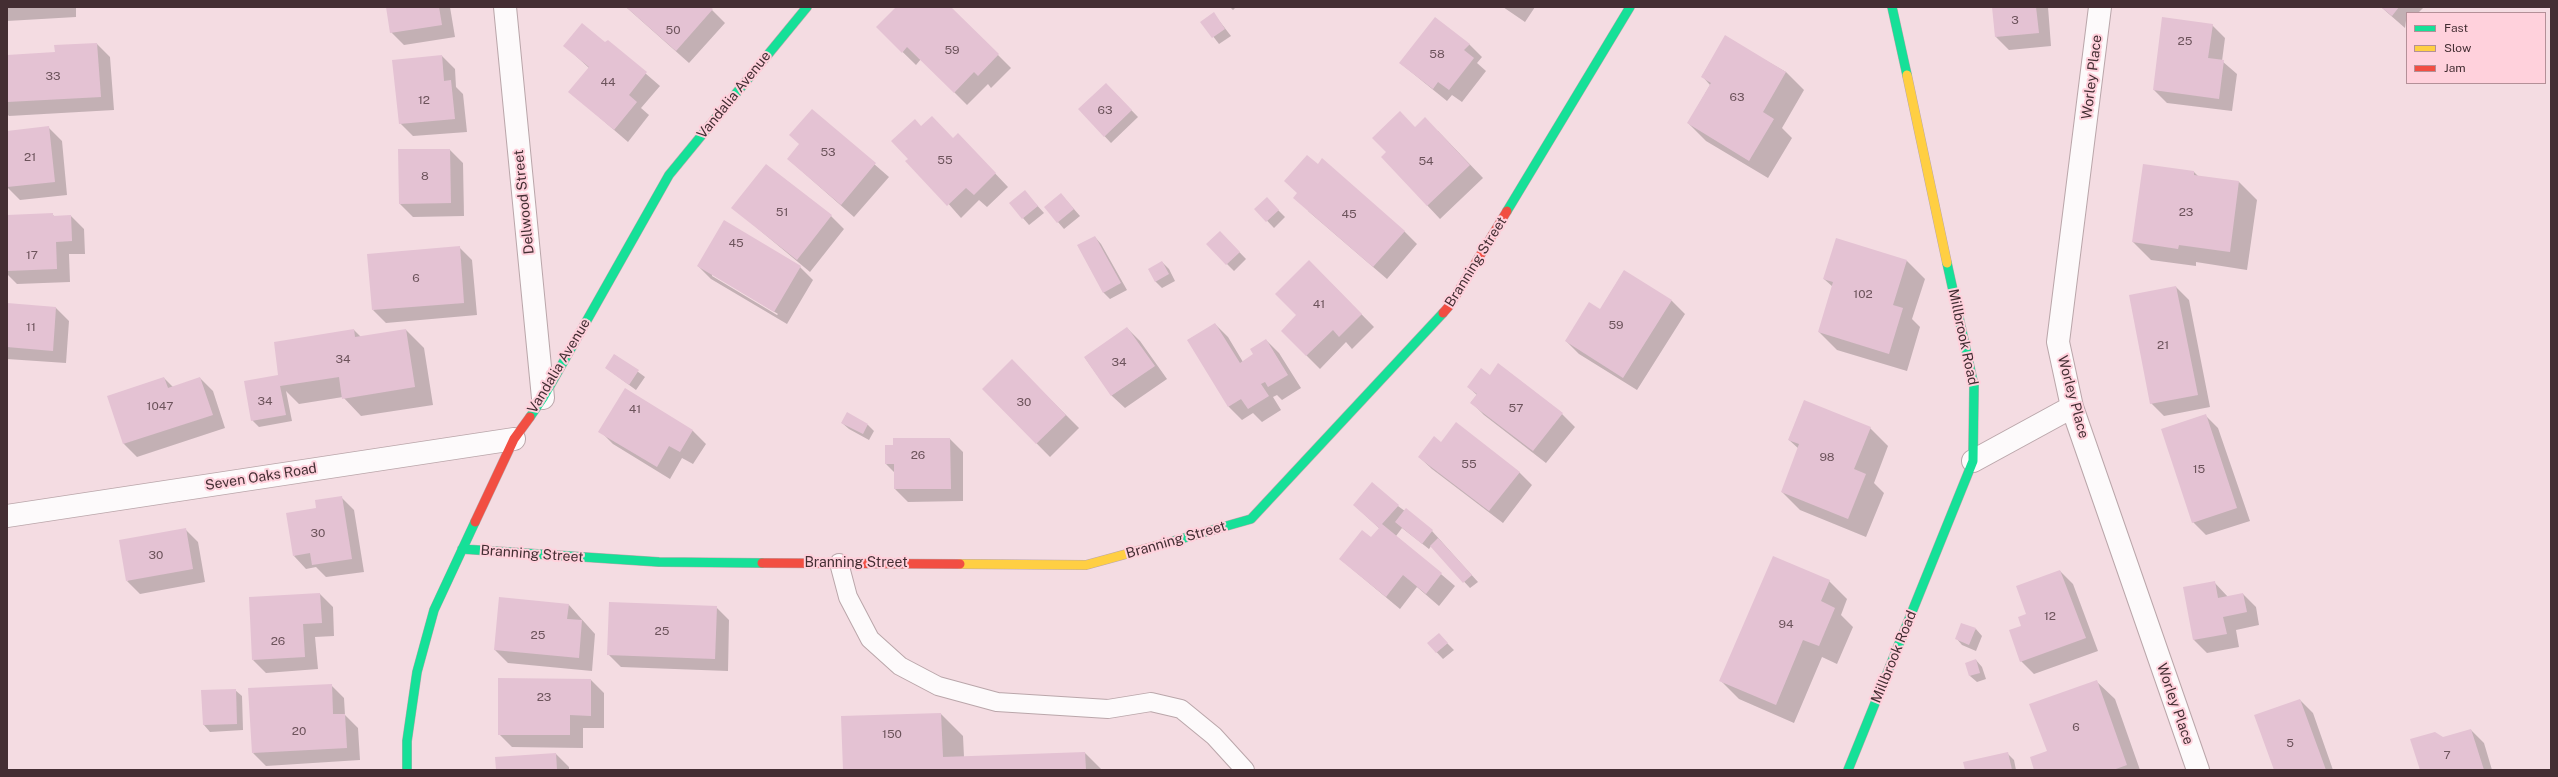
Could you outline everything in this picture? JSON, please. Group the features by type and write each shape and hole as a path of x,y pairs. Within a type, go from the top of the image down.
{"street":[{"name":"Dellwood Street","path":"505,7 543,398"},
{"name":"Vandalia Avenue","path":"407,770 407,741 417,672 434,610 514,439 543,398 669,175 807,7"},
{"name":"Branning Street","path":"462,549 659,562 1086,565 1252,519 1450,306 1630,7"},
{"name":"Millbrook Road","path":"1848,770 1973,461 1974,386 1892,7"},
{"name":"Worley Place","path":"2100,7 2058,342 2072,407 2198,770"},
{"path":"1973,461 2072,407"},
{"name":"Seven Oaks Road","path":"7,516 514,439"}],"lane":[{"path":"839,563 848,597 870,640 900,666 938,686 997,702 1108,709 1151,702 1181,709 1214,736 1245,770"}],"building":[{"path":"386,7 439,7 442,25 390,33"},
{"path":"626,7 710,7 713,9 676,51"},
{"path":"896,7 951,7 999,54 978,76 974,72 954,93 907,47 902,53 876,27"},
{"path":"1992,7 2036,7 2039,33 1995,37"},
{"path":"2381,7 2399,7 2392,16"},
{"path":"1214,12 1225,29 1212,38 1200,22"},
{"path":"1435,17 1470,44 1464,50 1474,58 1449,90 1438,82 1433,89 1399,63"},
{"path":"2162,17 2213,24 2208,58 2224,60 2219,99 2153,90"},
{"path":"582,23 605,42 608,40 647,72 629,95 637,102 614,130 568,92 589,67 563,46"},
{"path":"1725,35 1786,72 1763,112 1774,119 1749,161 1687,123 1711,83 1701,77"},
{"path":"97,43 101,97 7,102 7,55 55,52 54,45"},
{"path":"442,55 444,81 451,80 455,119 399,124 392,60"},
{"path":"1106,83 1132,110 1104,137 1078,109"},
{"path":"812,109 876,163 841,205 787,159 799,144 789,135"},
{"path":"1400,111 1415,127 1425,117 1470,165 1427,206 1381,157 1386,152 1372,138"},
{"path":"932,116 953,138 958,133 996,173 974,195 966,188 947,206 905,161 908,159 891,141 915,119 921,126"},
{"path":"49,126 55,182 7,187 7,131"},
{"path":"398,149 450,149 451,203 399,204"},
{"path":"1307,155 1318,164 1322,158 1405,231 1373,267 1293,198 1297,193 1284,181"},
{"path":"766,164 832,215 797,260 731,208"},
{"path":"2143,164 2194,171 2194,175 2239,181 2230,252 2179,245 2178,249 2132,242"},
{"path":"1025,190 1038,206 1022,219 1009,203"},
{"path":"1061,193 1074,209 1057,223 1044,207"},
{"path":"1267,197 1279,210 1266,222 1254,209"},
{"path":"53,213 53,216 71,215 72,241 56,242 57,269 7,271 7,215"},
{"path":"724,220 801,266 774,312 697,266"},
{"path":"1220,231 1240,252 1226,265 1206,244"},
{"path":"1095,236 1121,283 1103,293 1077,245"},
{"path":"1836,238 1907,260 1893,305 1903,308 1889,354 1818,332 1833,282 1823,279"},
{"path":"460,246 464,303 372,310 367,254"},
{"path":"1309,260 1362,314 1339,337 1333,330 1306,356 1281,331 1296,315 1275,294"},
{"path":"1162,261 1169,274 1155,282 1148,269"},
{"path":"1624,270 1672,300 1623,378 1565,341 1589,302 1600,309"},
{"path":"2176,286 2198,395 2150,404 2129,295"},
{"path":"7,303 56,307 53,351 7,347"},
{"path":"1215,323 1240,363 1253,354 1250,349 1266,339 1288,375 1268,387 1265,382 1261,384 1269,396 1248,409 1241,399 1228,407 1187,340"},
{"path":"1127,327 1155,366 1111,396 1084,357"},
{"path":"354,329 355,337 406,329 415,387 342,399 339,377 280,386 286,415 251,421 244,381 278,375 274,342"},
{"path":"614,354 639,370 629,385 605,368"},
{"path":"1012,359 1066,415 1036,444 982,389"},
{"path":"1498,363 1563,413 1533,451 1470,403 1477,394 1467,387 1481,368 1490,375"},
{"path":"164,377 168,388 200,377 213,415 123,444 107,396"},
{"path":"625,388 693,430 680,452 669,446 657,467 598,432"},
{"path":"1804,400 1871,427 1854,469 1866,474 1848,519 1781,492 1799,444 1788,440"},
{"path":"847,412 868,424 863,434 841,423"},
{"path":"2206,414 2237,508 2192,523 2161,429"},
{"path":"1456,422 1520,472 1489,511 1418,457 1434,436 1441,442"},
{"path":"893,438 950,438 951,489 894,489 894,464 885,464 885,445 893,445"},
{"path":"1372,482 1399,505 1382,524 1442,573 1426,594 1403,575 1386,597 1339,559 1362,530 1371,537 1379,528 1353,505"},
{"path":"342,496 352,559 312,565 310,553 293,556 286,513 316,508 315,500"},
{"path":"1406,508 1433,530 1422,544 1395,522"},
{"path":"186,528 193,569 126,581 119,540"},
{"path":"1438,538 1472,575 1463,583 1430,546"},
{"path":"1773,556 1830,580 1821,601 1835,608 1819,646 1803,640 1776,705 1719,681"},
{"path":"2060,570 2086,638 2020,662 2009,630 2021,626 2018,617 2026,614 2016,586"},
{"path":"2215,581 2218,598 2243,593 2247,612 2223,617 2227,634 2193,640 2183,587"},
{"path":"320,593 322,623 303,624 305,657 252,660 249,597"},
{"path":"499,597 569,604 567,619 582,620 579,658 494,650"},
{"path":"609,602 717,606 715,659 607,655"},
{"path":"1961,623 1976,628 1969,645 1955,639"},
{"path":"1439,633 1448,643 1436,653 1427,643"},
{"path":"1976,659 1980,673 1969,676 1965,663"},
{"path":"498,678 591,679 591,716 570,715 570,735 498,735"},
{"path":"2097,680 2127,765 2113,770 2034,770 2030,757 2047,751 2029,704"},
{"path":"332,684 333,714 345,714 347,748 252,753 248,688"},
{"path":"236,689 237,724 203,725 201,690"},
{"path":"2300,699 2326,770 2274,770 2254,715"},
{"path":"941,713 943,757 1085,752 1086,770 843,770 841,716"},
{"path":"2471,729 2484,770 2420,770 2410,739 2435,732 2443,737"},
{"path":"2008,752 2012,770 1965,770 1963,762"},
{"path":"556,753 557,770 496,770 495,757"}],"traffic: fast":[{"path":"530,417 543,398 669,175 807,7"},
{"path":"1507,211 1630,7"},
{"path":"1892,7 1907,75"},
{"path":"1848,770 1973,461 1974,386 1947,263"},
{"path":"1170,542 1251,519 1443,313"},
{"path":"407,770 407,741 417,672 434,610 475,522"},
{"path":"462,549 659,562 762,563"}],"traffic: slow":[{"path":"1907,75 1947,263"},
{"path":"960,564 1086,565 1170,542"}],"traffic: jam":[{"path":"1443,313 1450,305 1507,211"},
{"path":"475,522 514,439 530,417"},
{"path":"762,563 960,564"}]}
